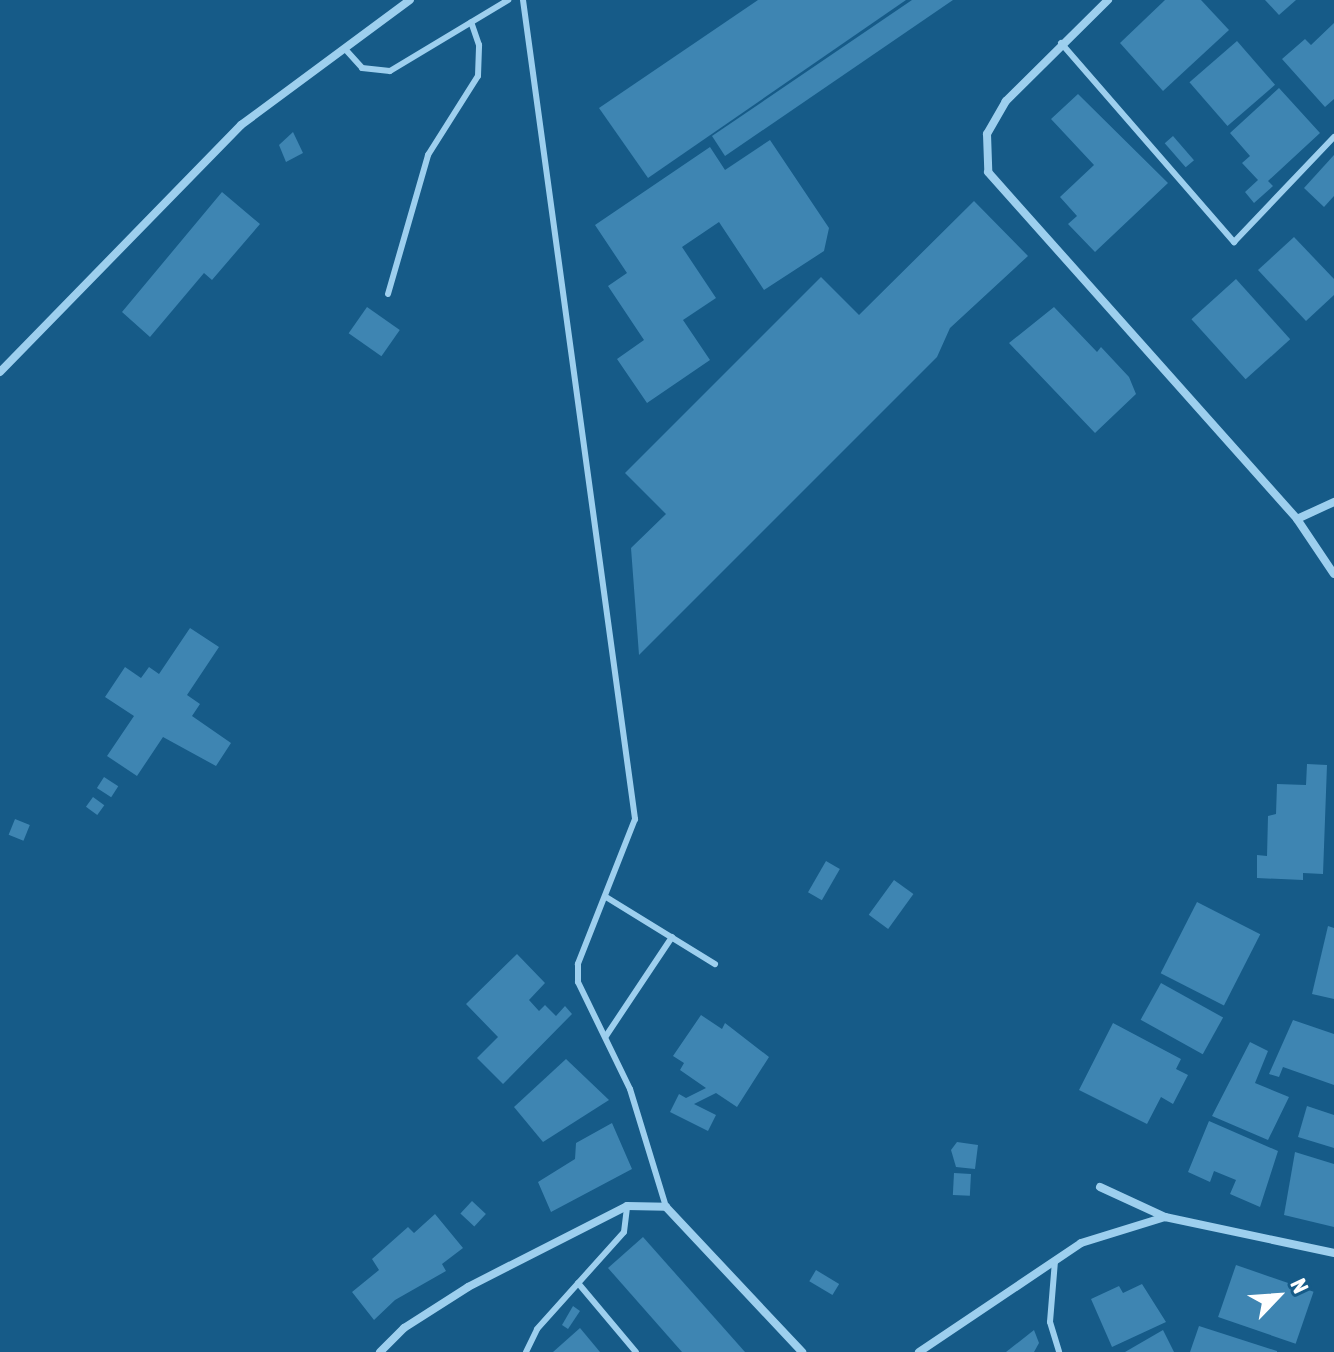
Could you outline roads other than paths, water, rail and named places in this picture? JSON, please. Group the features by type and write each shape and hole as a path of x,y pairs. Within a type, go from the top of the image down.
{"street":[{"path":"0,372 241,125 410,0"},
{"path":"1108,0 1061,42 1006,101 987,134 988,172 1297,519 1334,574"},
{"path":"1297,519 1334,502"},
{"path":"1100,1187 1165,1217 1334,1253"},
{"path":"380,1352 404,1328 468,1287 627,1206 666,1207 802,1352"},
{"path":"919,1352 1081,1243 1165,1217"}],"lane":[{"path":"346,50 362,68 390,71 508,0"},
{"path":"523,0 635,819 578,964 578,982 630,1089 666,1207"},
{"path":"388,294 428,155 478,76 479,45 471,22"},
{"path":"1061,42 1234,242 1334,137"},
{"path":"606,897 715,964"},
{"path":"606,1036 672,937"},
{"path":"526,1352 537,1329 624,1232 627,1206"},
{"path":"1055,1261 1050,1322 1059,1352"},
{"path":"578,1283 636,1352"}]}
